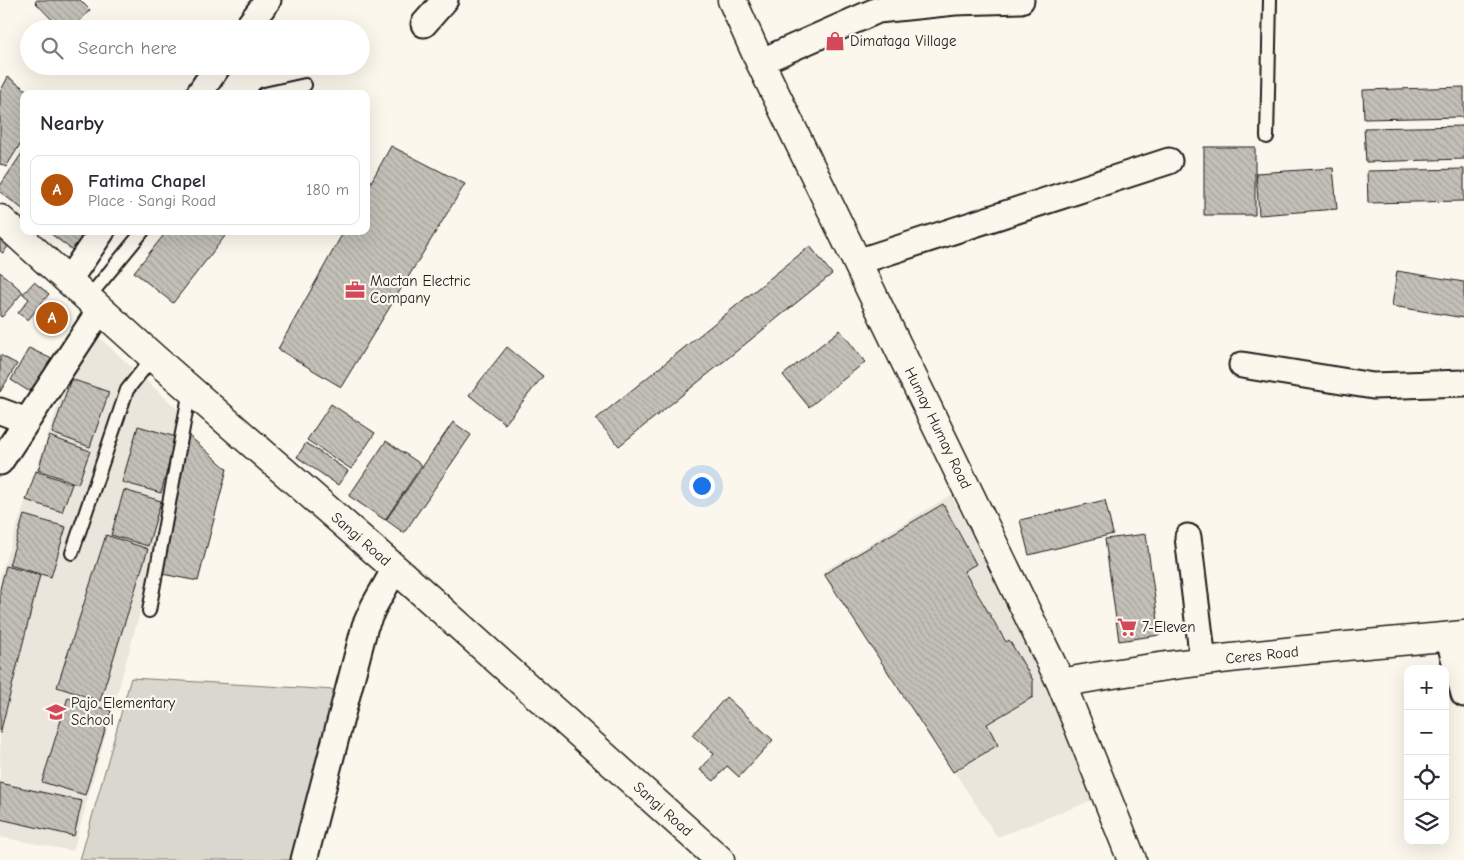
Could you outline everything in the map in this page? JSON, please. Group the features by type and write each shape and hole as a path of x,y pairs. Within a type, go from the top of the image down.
{"street":[{"path":"253,20 268,0"},
{"path":"424,24 445,0"},
{"name":"Humay Humay Road","path":"732,0 760,62 1061,683 1132,860"},
{"path":"760,62 878,5 1021,0"},
{"path":"202,90 212,75"},
{"path":"857,262 1169,161"},
{"name":"Sangi Road","path":"0,219 720,860"},
{"path":"68,281 99,235"},
{"path":"0,462 27,421 94,304"},
{"path":"1242,364 1373,386 1464,383"},
{"path":"0,411 27,421"},
{"path":"1188,537 1203,661"},
{"path":"304,860 365,626 395,569"},
{"path":"1456,636 1464,694"},
{"name":"Ceres Road","path":"1061,683 1114,673 1203,661 1456,636"}],"lane":[{"path":"1267,137 1270,0"},
{"path":"280,90 305,84"},
{"path":"94,304 140,235"},
{"path":"72,553 127,390 153,357"},
{"path":"149,611 190,390"}],"shaded area":[{"name":"Pajo Elementary School","path":"91,330 182,413 147,587 73,851 0,837 0,576 68,376"},
{"path":"951,495 1055,698 1096,799 997,837 824,571"},
{"path":"131,678 335,690 298,860 80,860"}],"building":[{"path":"37,0 80,0 90,10 81,20 52,20 35,2"},
{"path":"8,77 26,90 20,90 20,144 6,167 0,164 0,92"},
{"path":"1464,87 1464,117 1364,119 1363,90"},
{"path":"1464,126 1464,159 1366,162 1364,128"},
{"name":"Mactan Electric Company","path":"391,146 465,184 341,387 278,349 342,235 370,235 370,184"},
{"path":"1204,147 1255,147 1255,215 1204,215"},
{"path":"20,156 20,207 0,192 0,186"},
{"path":"1333,168 1337,209 1259,215 1256,173"},
{"path":"1464,169 1464,201 1368,203 1367,171"},
{"path":"52,235 92,235 79,255"},
{"path":"164,235 226,235 173,303 134,272"},
{"path":"0,237 9,245 3,253 0,251"},
{"path":"810,246 832,274 619,446 596,419"},
{"path":"1397,271 1464,282 1464,318 1392,306"},
{"path":"0,272 23,292 2,317 0,316"},
{"path":"34,282 49,294 28,320 18,313 29,299 23,294"},
{"path":"55,306 63,313 50,329 42,322"},
{"path":"840,330 865,362 809,407 783,375"},
{"path":"507,347 543,376 505,424 469,395"},
{"path":"29,348 60,363 38,397 11,380"},
{"path":"0,355 17,364 0,392"},
{"path":"71,379 109,392 90,447 52,433"},
{"path":"331,404 375,433 351,469 307,440"},
{"path":"453,422 471,435 404,533 386,520"},
{"path":"138,426 176,437 161,493 122,482"},
{"path":"187,434 227,469 198,581 162,574"},
{"path":"49,436 90,451 78,484 38,470"},
{"path":"386,441 422,465 385,520 349,496"},
{"path":"306,443 348,471 338,485 297,457"},
{"path":"36,471 72,484 62,512 26,500"},
{"path":"124,490 161,501 148,546 111,535"},
{"path":"1105,500 1113,534 1029,555 1020,520"},
{"path":"943,504 976,564 964,571 1006,642 1009,640 1033,680 1033,697 987,724 998,745 953,772 824,574"},
{"path":"24,515 66,527 51,577 9,565"},
{"path":"1146,534 1160,635 1119,641 1105,539"},
{"path":"106,535 148,549 100,701 57,687"},
{"path":"6,566 40,575 0,734 0,589"},
{"path":"68,697 111,711 85,795 42,782"},
{"path":"726,697 773,740 739,777 727,766 714,781 700,770 714,754 692,735"},
{"path":"0,783 82,801 74,836 0,819"}],"place":[{"name":"Dimataga Village","path":"835,41"},
{"name":"Mactan Electric Company","path":"355,290"},
{"name":"Fatima Chapel","path":"52,318"},
{"name":"7-Eleven","path":"1127,627"},
{"name":"Pajo Elementary School","path":"56,712"}]}
